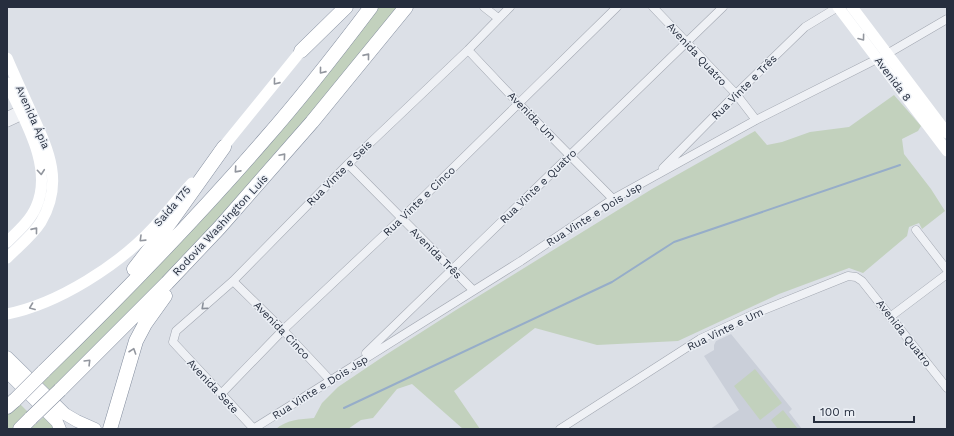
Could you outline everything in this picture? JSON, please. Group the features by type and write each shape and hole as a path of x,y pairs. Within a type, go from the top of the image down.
{"highway":[{"path":"301,52 346,7"},
{"path":"11,404 93,323 214,196 266,138 337,52 371,7"},
{"name":"Rodovia Washington Luís","path":"20,429 167,283 220,227 322,110 406,7"},
{"path":"93,323 172,220 224,147"},
{"path":"110,429 129,362 136,341 145,324 156,307 220,227"}],"main road":[{"path":"7,357 65,414 95,429"},
{"path":"7,372 57,422 60,429"}],"street":[{"name":"Saída 175","path":"7,314 22,311 59,296 114,263 139,242 224,147 336,7"},
{"path":"484,7 498,18"},
{"name":"Rua Vinte e Seis","path":"173,342 176,331 233,281 348,164 468,50 510,7"},
{"name":"Rua Vinte e Cinco","path":"221,394 283,330 402,218 617,7"},
{"name":"Avenida Quatro","path":"653,7 736,94 756,120"},
{"name":"Rua Vinte e Quatro","path":"354,365 451,269 723,7"},
{"name":"Avenida 8","path":"838,7 882,56"},
{"name":"Rua Vinte e Três","path":"656,176 736,94 805,27 838,7"},
{"path":"852,7 882,56 944,132 947,151"},
{"name":"Rua Vinte e Dois Jsp","path":"254,429 521,261 613,199 756,120 882,56 947,19"},
{"name":"Avenida Um","path":"468,50 613,199"},
{"name":"Avenida Ápia","path":"7,58 51,159 52,192 47,210 40,223 32,234 7,258"},
{"name":"Avenida Ápia","path":"7,84 34,142 40,162 42,178 41,192 36,208 23,227 7,242"},
{"path":"7,116 20,113"},
{"path":"7,123 20,113"},
{"name":"Avenida Três","path":"348,164 473,290"},
{"path":"916,230 947,270"},
{"path":"890,317 947,274"},
{"name":"Rua Vinte e Um","path":"560,429 701,338 842,277 853,276 860,279"},
{"name":"Avenida Quatro","path":"860,279 947,388"},
{"name":"Avenida Cinco","path":"233,281 283,330 330,380"},
{"name":"Avenida Sete","path":"173,342 254,429"}],"shaded area":[{"path":"731,334 792,409 789,412 802,429 710,429 739,410 704,356 714,350 716,341"}],"green space":[{"path":"377,7 401,7 222,219 50,391 42,382"},
{"path":"894,95 921,126 918,131 902,139 904,154 931,189 945,211 922,229 919,223 909,227 907,236 863,273 849,268 779,294 678,341 597,345 535,328 454,391 480,429 463,429 412,384 397,389 373,418 361,420 348,429 276,429 289,422 314,418 322,403 338,387 384,356 652,189 755,131 767,145 782,142 810,132 849,127"},
{"path":"755,369 782,403 760,420 734,386"},
{"path":"18,402 29,413 13,429 7,429 7,413"},
{"path":"783,410 798,429 778,429 771,420"},
{"path":"45,416 56,429 30,429"}],"waterway":[{"path":"344,408 612,282 674,242 900,165"}]}
